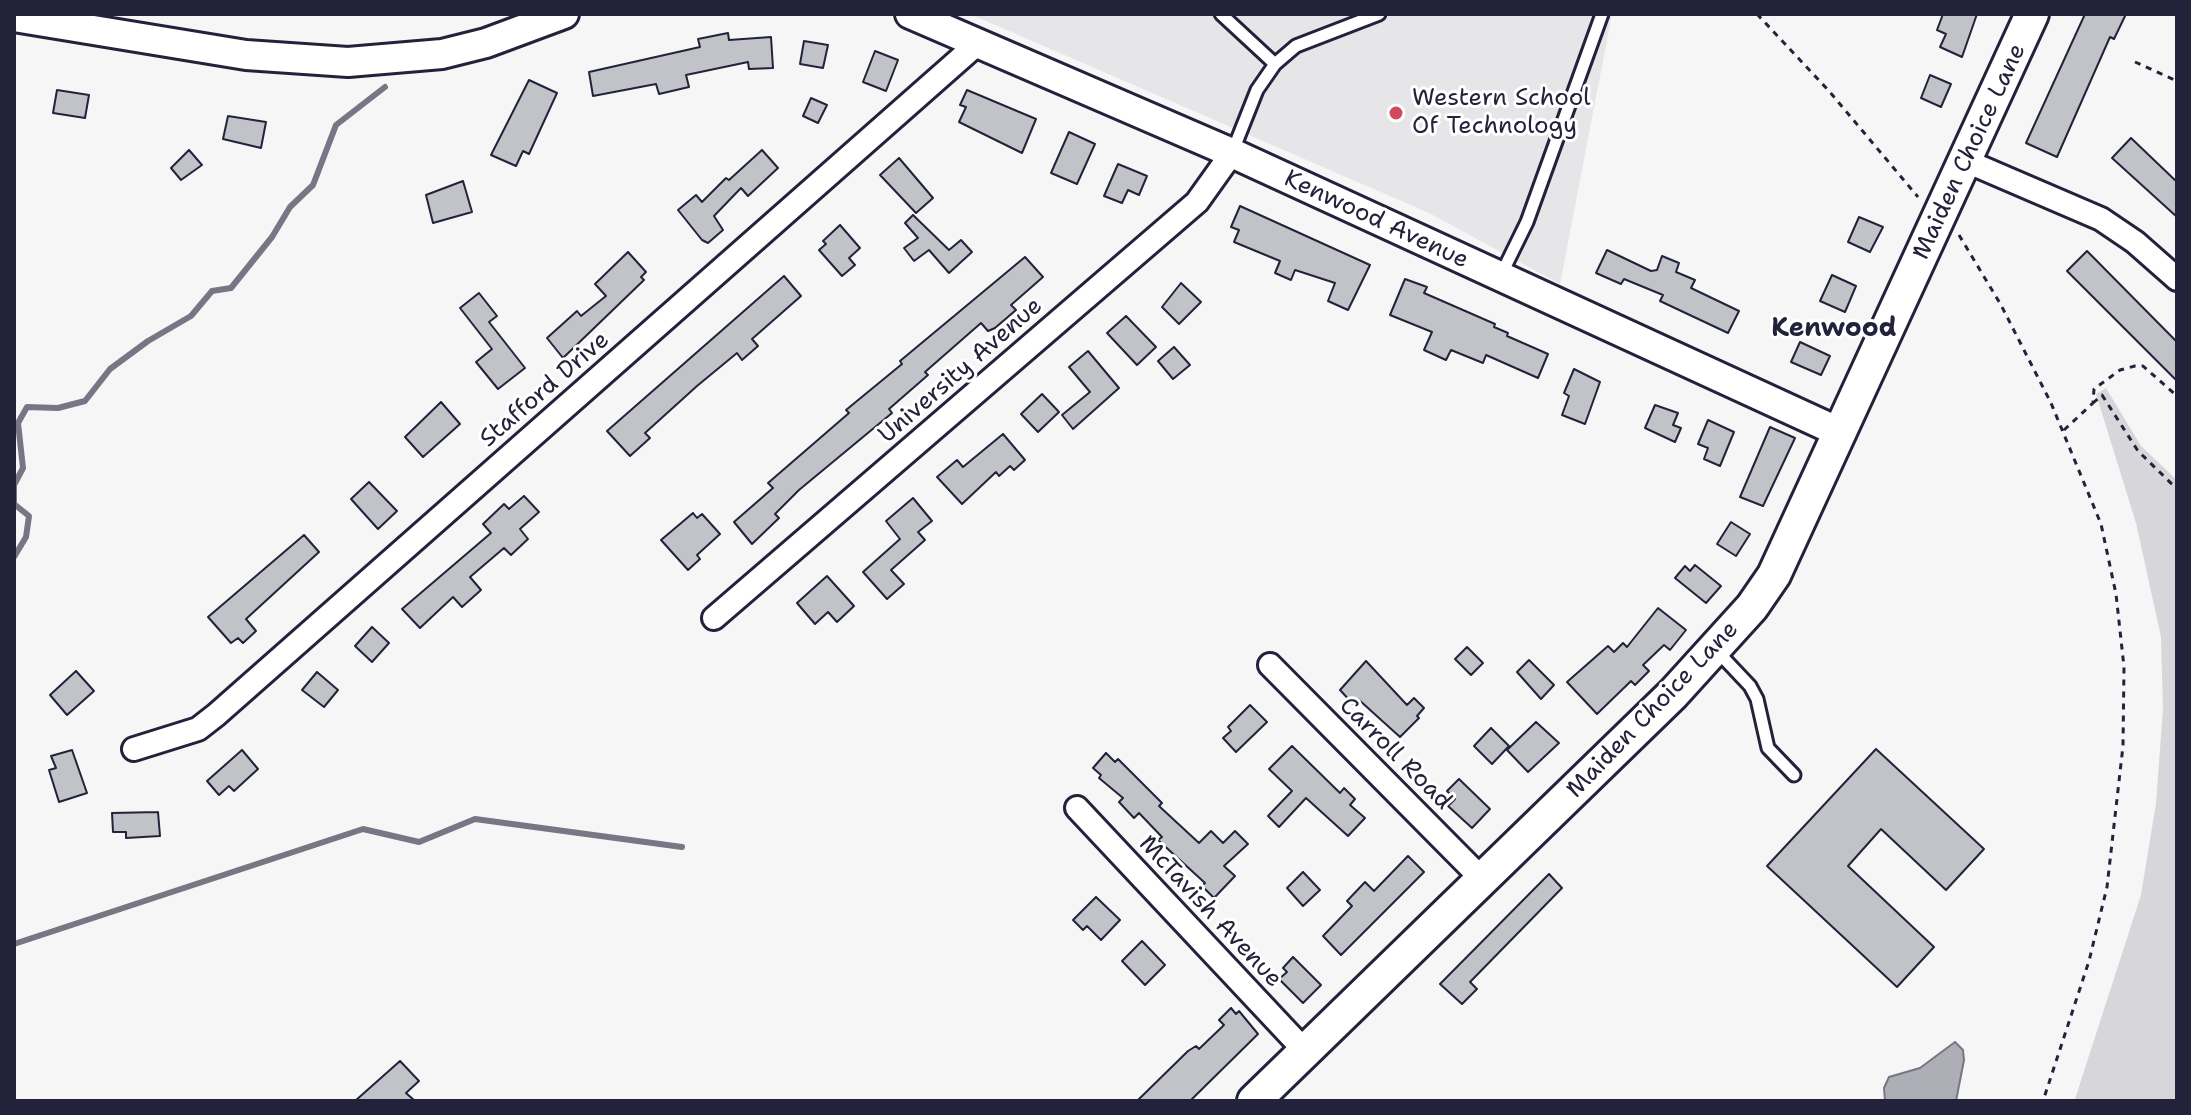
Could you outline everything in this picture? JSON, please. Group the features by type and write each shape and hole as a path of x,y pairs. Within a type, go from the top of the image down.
{"main road":[{"name":"Maiden Choice Lane","path":"1254,1101 1716,650 1774,575 2032,14"}],"street":[{"path":"14,17 246,55 348,62 442,54 486,43 564,14"},
{"name":"Kenwood Avenue","path":"910,14 1232,153 1839,432"},
{"name":"Stafford Drive","path":"134,749 198,729 216,715 977,44"},
{"name":"University Avenue","path":"714,618 1197,202 1232,153"},
{"path":"1966,161 2101,219 2135,242 2177,279"},
{"name":"Carroll Road","path":"1270,665 1483,880"},
{"name":"McTavish Avenue","path":"1077,808 1305,1051"}],"lane":[{"path":"1221,14 1275,64"},
{"path":"1232,153 1257,90 1275,64 1296,46 1348,19 1379,14"},
{"path":"1499,277 1527,222 1602,14"},
{"path":"1716,650 1750,686 1757,699 1768,748 1794,775"}],"path":[{"path":"1757,14 1829,91 1920,200"},
{"path":"2135,62 2177,81"},
{"path":"1953,225 2001,305 2064,430 2101,524 2116,594 2124,667 2123,746 2107,887 2089,961 2043,1101"},
{"path":"2093,403 2094,389 2120,370 2135,366 2143,366 2177,396"},
{"path":"2064,430 2102,395 2138,451 2177,489"}],"shaded area":[{"name":"Western School Of Technology","path":"970,14 1612,14 1560,284 1429,213"},
{"path":"2106,388 2141,446 2177,480 2177,1101 2071,1101 2075,1099 2141,895 2156,803 2163,709 2161,637 2136,523 2096,394"},
{"path":"1955,1042 1963,1050 1964,1060 1956,1101 1885,1101 1884,1088 1889,1077 1920,1068"}],"building":[{"path":"1943,14 1977,14 1962,57 1940,47 1946,34 1937,30"},
{"path":"2085,14 2126,14 2114,39 2110,37 2057,157 2026,143"},
{"path":"728,33 729,40 771,37 773,68 749,69 748,62 686,75 689,87 659,94 656,84 593,96 589,72 700,47 698,39"},
{"path":"804,41 828,45 823,68 800,64"},
{"path":"875,51 898,60 886,91 863,82"},
{"path":"1930,75 1951,84 1941,107 1921,98"},
{"path":"529,80 557,93 529,154 523,151 516,166 491,155"},
{"path":"57,90 89,95 85,118 53,113"},
{"path":"967,90 1036,119 1022,153 959,122 966,107 960,105"},
{"path":"811,98 827,105 818,123 803,116"},
{"path":"228,116 266,122 261,148 223,139"},
{"path":"1069,132 1095,144 1077,184 1051,173"},
{"path":"2131,138 2177,182 2177,217 2112,158"},
{"path":"189,150 202,165 181,180 171,168"},
{"path":"762,150 778,168 748,196 741,188 714,216 723,230 708,243 702,240 678,210 696,195 702,202 726,178 729,180"},
{"path":"899,158 933,198 916,213 880,175"},
{"path":"1118,164 1147,176 1139,195 1128,190 1122,203 1104,196"},
{"path":"463,181 472,212 433,223 426,195"},
{"path":"1240,206 1370,265 1348,310 1328,301 1335,283 1295,270 1291,280 1275,273 1280,261 1234,242 1239,230 1231,227"},
{"path":"913,215 949,250 961,240 972,252 949,273 929,250 914,261 904,248 918,238 905,223"},
{"path":"1859,217 1883,227 1870,252 1848,242"},
{"path":"840,225 860,248 849,258 855,265 842,276 819,250 826,244 823,241"},
{"path":"1607,250 1651,271 1657,270 1662,256 1679,263 1676,272 1695,280 1691,288 1739,311 1728,333 1660,301 1663,295 1624,279 1621,284 1596,273"},
{"path":"2087,251 2177,342 2177,381 2067,271"},
{"path":"628,252 646,272 641,277 644,280 563,358 547,338 577,311 581,316 606,296 595,284"},
{"path":"1025,257 1043,277 1011,305 1016,310 988,331 981,323 925,372 928,375 889,409 892,413 799,490 775,514 779,518 752,544 734,522 773,488 768,483 849,413 846,410 902,364 900,361"},
{"path":"1832,275 1856,286 1845,312 1820,301"},
{"path":"784,276 801,296 752,339 758,346 742,360 737,353 697,386 645,433 650,438 630,456 607,431"},
{"path":"1405,279 1427,287 1424,293 1495,324 1494,327 1508,333 1507,336 1548,354 1538,378 1486,355 1483,363 1451,350 1446,360 1424,350 1432,332 1390,315"},
{"path":"1181,283 1201,302 1179,324 1162,307"},
{"path":"479,293 497,316 489,322 525,368 498,389 476,362 492,349 460,308"},
{"path":"1126,316 1156,347 1137,365 1107,333"},
{"path":"1800,342 1830,356 1821,375 1791,362"},
{"path":"1174,347 1190,365 1173,379 1158,361"},
{"path":"1088,351 1119,388 1073,429 1062,415 1090,392 1069,367"},
{"path":"1574,369 1600,382 1585,424 1562,415 1569,396 1564,393"},
{"path":"1042,394 1059,412 1038,432 1021,414"},
{"path":"441,402 460,424 423,457 405,437"},
{"path":"1655,405 1678,413 1673,425 1681,428 1675,442 1645,428"},
{"path":"1708,420 1734,432 1720,466 1704,459 1708,448 1698,444"},
{"path":"1770,427 1795,438 1763,506 1740,497"},
{"path":"1003,434 1025,460 1014,470 1010,466 999,476 996,472 962,504 937,477 957,460 963,467"},
{"path":"369,482 397,511 378,529 351,499"},
{"path":"524,496 539,512 520,529 528,539 511,555 504,548 470,577 481,590 462,607 453,597 420,628 402,609 491,533 483,524 504,504 509,509"},
{"path":"913,498 932,521 918,532 925,540 891,570 904,584 887,599 863,572 900,539 886,521"},
{"path":"693,513 697,518 702,514 720,534 697,555 700,559 688,570 661,540"},
{"path":"1731,522 1750,534 1736,556 1717,544"},
{"path":"304,535 319,552 246,619 256,631 243,643 238,638 231,643 208,617"},
{"path":"1695,565 1721,586 1706,603 1675,578 1685,566 1690,571"},
{"path":"827,576 854,606 837,622 828,612 815,624 797,603"},
{"path":"1658,608 1686,630 1670,650 1664,645 1643,665 1649,671 1635,685 1631,681 1597,714 1567,682 1608,646 1614,652 1623,643 1627,647"},
{"path":"372,627 389,643 372,662 355,646"},
{"path":"1467,647 1483,663 1471,675 1455,659"},
{"path":"1529,660 1554,685 1541,699 1517,672"},
{"path":"1366,661 1407,705 1414,698 1424,708 1417,716 1419,718 1400,737 1358,699 1353,704 1340,690"},
{"path":"76,671 94,691 67,715 50,695"},
{"path":"317,672 338,690 324,707 302,690"},
{"path":"1250,705 1267,722 1236,752 1223,738 1231,731 1228,727"},
{"path":"1536,722 1559,743 1528,772 1507,750"},
{"path":"1491,728 1509,746 1492,764 1474,746"},
{"path":"1292,746 1340,793 1344,788 1355,799 1350,805 1365,818 1348,836 1306,798 1279,827 1268,816 1292,791 1269,769"},
{"path":"1876,749 1984,849 1946,890 1881,829 1848,866 1934,947 1897,987 1767,866"},
{"path":"72,750 87,793 59,802 49,770 56,768 51,756"},
{"path":"242,750 258,769 234,791 229,786 219,795 207,781"},
{"path":"1106,753 1115,762 1118,759 1162,803 1159,806 1199,843 1211,831 1223,843 1235,831 1248,844 1224,866 1235,876 1214,898 1202,886 1205,883 1158,840 1162,837 1139,813 1134,818 1119,802 1123,798 1099,778 1101,775 1093,768"},
{"path":"1459,779 1490,809 1472,828 1448,806 1455,799 1447,791"},
{"path":"158,812 160,836 126,838 126,832 113,832 112,813"},
{"path":"1408,856 1424,872 1341,955 1323,936 1352,906 1347,901 1365,882 1374,891"},
{"path":"1303,872 1320,890 1303,906 1287,888"},
{"path":"1549,874 1562,888 1470,982 1477,989 1462,1004 1440,984"},
{"path":"1096,897 1120,920 1101,940 1087,926 1083,930 1073,920"},
{"path":"1142,941 1165,965 1145,985 1122,961"},
{"path":"1293,957 1321,985 1303,1003 1279,979 1287,972 1283,968"},
{"path":"1231,1008 1236,1014 1239,1011 1258,1034 1190,1101 1137,1101 1188,1051 1196,1046 1199,1049 1224,1025 1219,1020"},
{"path":"400,1061 419,1081 406,1093 415,1101 355,1101"}],"waterway":[{"path":"14,557 26,537 29,516 14,504 14,485 23,468 18,423 27,407 58,408 85,401 110,369 148,341 191,316 212,291 231,288 272,237 290,207 313,185 336,125 385,87"},
{"path":"14,944 363,829 419,842 475,819 682,847"}],"place":[{"name":"Western School Of Technology","path":"1396,113"}],"district":[{"name":"Kenwood","path":"1834,329"}]}
